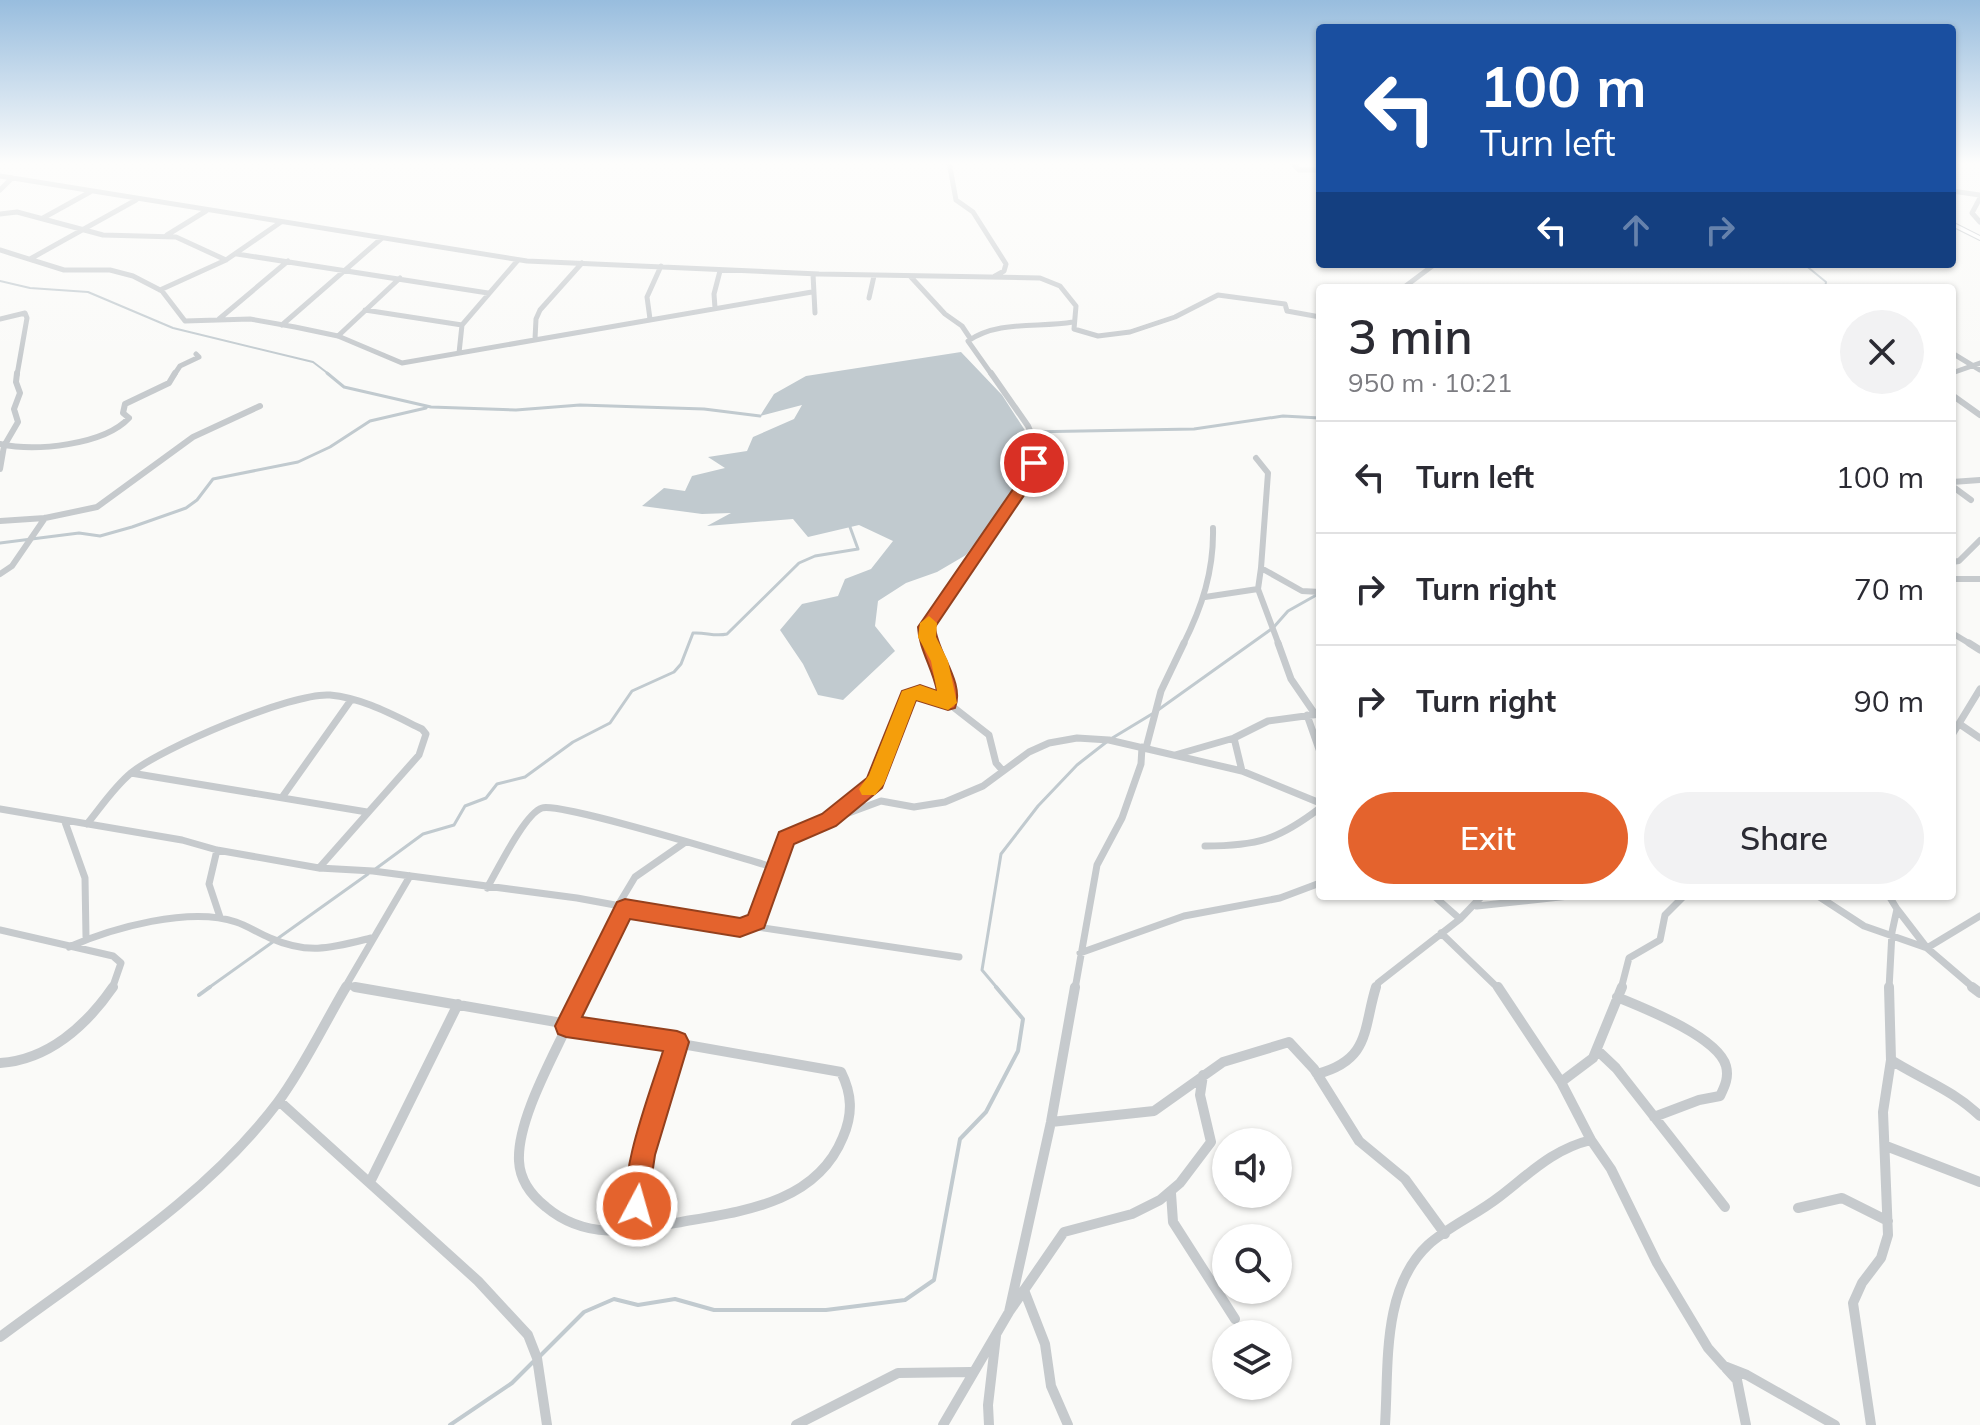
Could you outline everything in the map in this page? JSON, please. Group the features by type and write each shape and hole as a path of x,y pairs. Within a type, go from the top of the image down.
{"main road":[{"path":"1961,228 1980,238"}],"street":[{"path":"167,235 177,228"},
{"path":"160,290 237,254 272,228"},
{"path":"322,228 518,260 720,271 1028,277 1054,283 1065,290 1076,306 1074,329 1087,337 1130,333 1184,313 1206,298 1219,294 1285,304 1287,311 1316,316"},
{"path":"983,228 1006,264 1004,271 993,278"},
{"path":"30,259 85,229 114,236 167,235 226,260"},
{"path":"282,325 382,238"},
{"path":"0,250 64,270 122,272 160,290 171,299 185,321 250,319 282,325 338,336 402,363 812,292"},
{"path":"237,254 488,293"},
{"path":"459,353 462,325 518,260"},
{"path":"217,320 288,261"},
{"path":"535,339 536,319 540,310 582,263"},
{"path":"650,319 647,297 661,266"},
{"path":"1408,284 1430,268"},
{"path":"715,308 714,294 720,271"},
{"path":"813,274 815,313"},
{"path":"869,298 874,276"},
{"path":"910,276 945,314 962,326 970,338 970,347 1028,426 1034,440 1032,447 1035,457 1027,479 926,627 927,637 942,670 948,703"},
{"path":"338,336 400,278"},
{"path":"365,310 462,325"},
{"path":"0,319 25,313 27,318 16,382 20,393 14,409 18,422 2,445 0,469"},
{"path":"970,338 1034,323 1060,325 1073,322"},
{"path":"2,445 70,443 116,431 129,418 123,413 125,404 169,383 180,366 199,357 196,354"},
{"path":"1956,355 1978,366"},
{"path":"1956,372 1978,366"},
{"path":"1956,398 1980,415"},
{"path":"0,521 45,518 83,511 108,501 193,437 260,406"},
{"path":"1173,755 1234,738 1268,721 1314,714 1291,679 1258,589 1268,473 1256,458"},
{"path":"1956,483 1980,480"},
{"path":"1956,487 1971,500"},
{"path":"0,574 12,566 45,518"},
{"path":"1009,1312 1051,1122 1099,857 1122,818 1164,684 1205,597 1214,560 1213,528"},
{"path":"1956,561 1980,540"},
{"path":"1261,568 1302,591 1316,592"},
{"path":"1956,579 1980,579"},
{"path":"1205,597 1258,589"},
{"path":"1956,635 1980,650"},
{"path":"1956,731 1968,704 1980,689"},
{"path":"829,820 875,783 910,694 920,692 948,703 989,735 996,763 1003,771"},
{"path":"87,824 131,773 146,761 179,745 300,700 332,694 396,717 426,734 426,743 419,755 319,868"},
{"path":"283,796 351,700"},
{"path":"1961,725 1980,738"},
{"path":"1234,738 1242,771"},
{"path":"750,926 756,921 786,838 881,801 914,807 945,802 983,786 1029,752 1066,739 1109,740 1242,771 1272,781 1316,803"},
{"path":"131,773 367,812"},
{"path":"487,888 529,818 541,808 556,808 773,867"},
{"path":"1205,846 1275,841 1316,808"},
{"path":"0,809 182,840 217,850 319,868 410,876 577,898 740,928 750,926 959,957"},
{"path":"65,822 84,860 88,888 86,937"},
{"path":"346,985 566,1026 677,1042 841,1072 851,1092 851,1114 840,1149 826,1169 801,1188 750,1207 635,1231 587,1229 559,1218 528,1189 518,1161 525,1124 566,1026 621,908 623,889 640,870 684,843"},
{"path":"217,850 208,880 208,896 220,917"},
{"path":"0,1337 179,1203 228,1159 279,1101 371,938 410,876"},
{"path":"1080,953 1184,916 1280,898 1316,884"},
{"path":"1439,900 1460,919"},
{"path":"1317,1074 1335,1071 1352,1056 1369,1025 1378,983 1475,907 1479,900"},
{"path":"1475,907 1535,900"},
{"path":"1561,1082 1593,1058 1629,958 1660,940 1665,915 1680,900"},
{"path":"1827,900 1854,920 1893,939 1927,948 1980,916"},
{"path":"1891,900 1927,948 1980,993"},
{"path":"1871,1425 1853,1303 1862,1283 1885,1249 1888,1221 1883,1112 1891,1060 1888,998 1897,909"},
{"path":"69,947 86,937 175,916 220,917 272,939 309,950 322,950 371,938"},
{"path":"0,930 113,956 121,963 121,973 112,989 56,1046 19,1062 0,1063"},
{"path":"1441,933 1493,980 1561,1082 1591,1140 1623,1191 1657,1263 1702,1339 1737,1380 1746,1425"},
{"path":"1617,997 1716,1048 1728,1072 1727,1086 1720,1096 1699,1100 1654,1117"},
{"path":"370,1182 458,1004"},
{"path":"635,1231 643,1155 677,1042"},
{"path":"1051,1122 1154,1111 1223,1062 1289,1042 1317,1074 1359,1141 1405,1179 1445,1234"},
{"path":"1597,1050 1616,1068 1725,1207"},
{"path":"1891,1060 1919,1078 1958,1095 1980,1116"},
{"path":"943,1425 971,1372 1064,1232 1072,1227 1098,1223 1148,1208 1171,1193 1211,1142 1200,1095 1203,1075"},
{"path":"279,1101 478,1281 528,1335 537,1358 547,1425"},
{"path":"1385,1425 1393,1313 1412,1263 1428,1245 1482,1210 1537,1165 1564,1147 1591,1140"},
{"path":"1886,1146 1980,1182"},
{"path":"1171,1193 1173,1222 1235,1319"},
{"path":"1798,1208 1842,1198 1888,1221"},
{"path":"1024,1290 1045,1344 1051,1386 1068,1425"},
{"path":"989,1425 988,1405 997,1332"},
{"path":"1724,1366 1747,1375 1835,1425"},
{"path":"796,1425 898,1373 971,1372"}],"shaded area":[{"path":"961,352 1002,395 1026,432 1031,453 1025,477 966,555 937,572 906,583 878,601 875,626 895,651 843,700 818,695 803,664 780,630 802,604 838,596 845,579 871,569 893,541 859,525 808,537 793,519 707,526 731,513 702,514 642,506 664,488 685,491 692,476 725,468 708,457 747,451 753,437 794,419 802,405 760,416 774,394 806,376"}],"waterway":[{"path":"1809,268 1826,284"},
{"path":"0,281 30,288 88,292 173,328 313,362 330,375"},
{"path":"327,373 344,387 431,407 516,410 580,405 704,409 760,416"},
{"path":"0,543 79,533 100,536 132,527 186,508 197,500 213,479 298,462 330,447 370,421 426,408"},
{"path":"1026,432 1194,429 1283,416 1316,418"},
{"path":"374,870 423,834 454,825 465,806 486,798 497,784 525,777 573,742 610,723 632,691 674,672 681,664 693,633 727,634 799,563 815,556 858,549 850,527"},
{"path":"1158,710 1273,628 1288,611 1316,595"},
{"path":"998,989 982,970 1001,854 1038,806 1077,765 1109,740 1152,714"},
{"path":"207,989 368,874"},
{"path":"199,995 210,987"},
{"path":"539,1357 584,1312 614,1299 638,1305 675,1299 714,1310 826,1310 905,1300 934,1280 960,1139 986,1112 1018,1051 1023,1019 996,987"},
{"path":"450,1425 512,1383 533,1362"}],"slow traffic":[{"path":"868,789 877,779 908,696 920,692 948,703 940,661 927,637 926,627 929,623"}],"route":[{"path":"637,1206 643,1155 677,1042 566,1026 625,909 740,928 756,921 786,838 829,820 875,783 908,696 920,692 948,703 940,661 927,637 926,627 1027,479 1034,463"}]}
